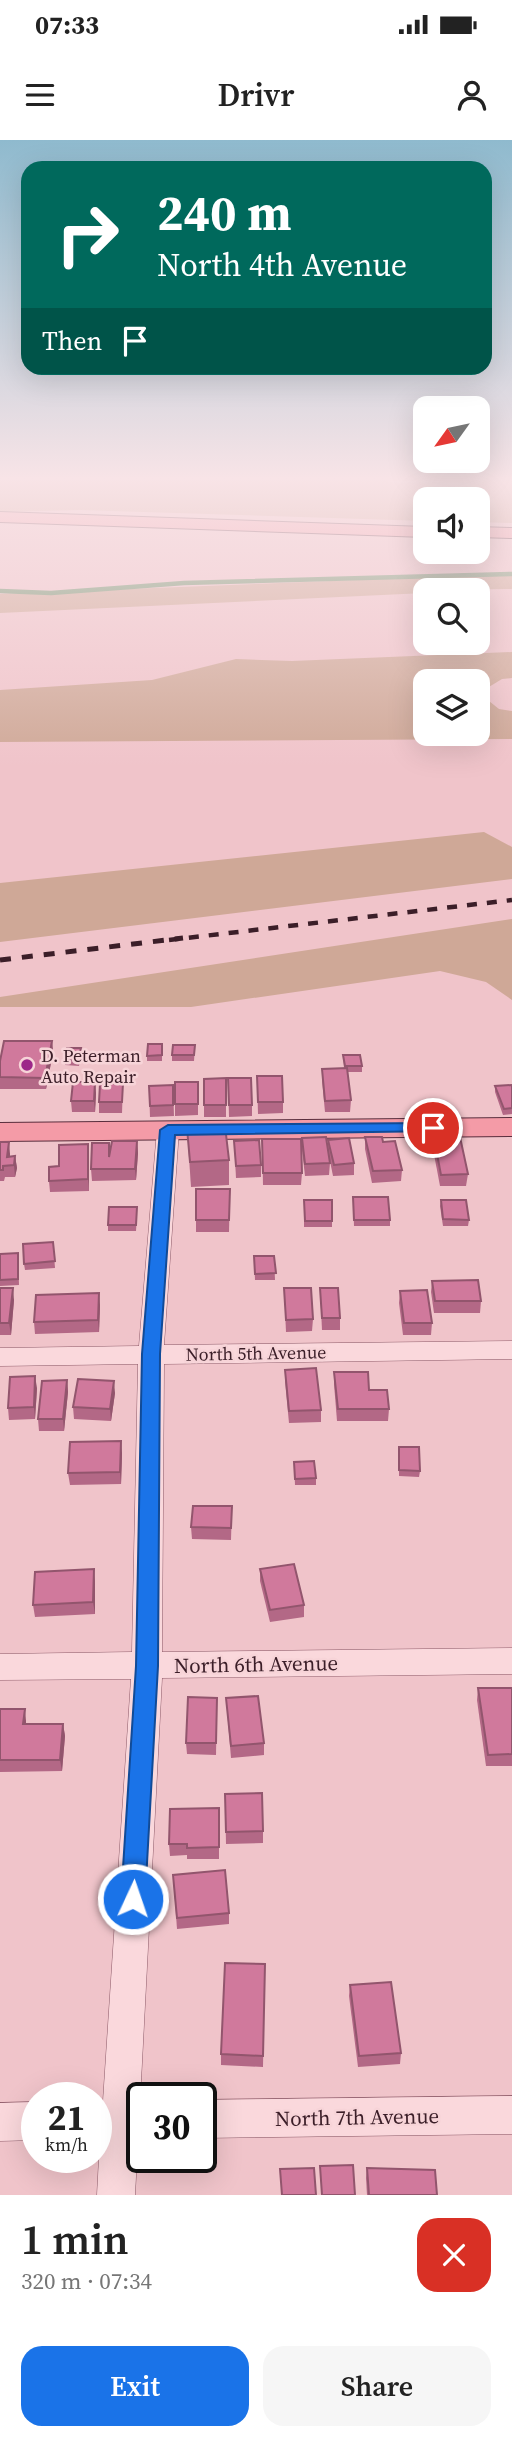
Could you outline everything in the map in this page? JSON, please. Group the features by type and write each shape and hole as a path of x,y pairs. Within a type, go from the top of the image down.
{"main road":[{"path":"0,1132 512,1127"}],"street":[{"path":"116,2195 147,1666 151,1354 168,1130"},
{"name":"North 5th Avenue","path":"0,1357 512,1350"},
{"name":"North 6th Avenue","path":"0,1667 512,1661"},
{"name":"North 7th Avenue","path":"217,2119 512,2115"},
{"path":"0,2122 21,2121"}],"shaded area":[{"path":"489,575 512,575 512,589 490,589 490,578 413,578 413,594 0,613 0,594"},
{"path":"512,652 512,678 502,679 490,686 490,669 413,669 413,740 0,742 0,690 152,680 236,659 292,661"},
{"path":"490,702 499,709 512,711 512,739 490,739"},
{"path":"484,832 512,847 512,879 0,942 0,883"},
{"path":"512,919 512,1000 486,982 440,971 191,1007 0,1007 0,997"}],"building":[{"name":"D. Peterman Auto Repair","path":"4,1041 52,1041 45,1078 0,1077"},
{"path":"148,1044 162,1044 162,1055 147,1056"},
{"path":"173,1045 195,1045 194,1055 172,1055"},
{"path":"67,1048 81,1048 78,1060 65,1059"},
{"path":"343,1055 360,1055 362,1066 345,1066"},
{"path":"347,1068 351,1100 325,1101 322,1069"},
{"path":"257,1076 282,1076 283,1102 258,1102"},
{"path":"226,1078 226,1105 204,1105 204,1079"},
{"path":"228,1078 251,1078 252,1105 229,1105"},
{"path":"73,1082 95,1082 94,1101 71,1101"},
{"path":"175,1082 198,1082 198,1104 175,1104"},
{"path":"123,1083 122,1102 99,1102 100,1084"},
{"path":"173,1085 173,1105 150,1106 149,1086"},
{"path":"512,1085 512,1108 504,1109 495,1086"},
{"path":"225,1126 229,1160 190,1162 187,1128"},
{"path":"326,1137 330,1163 305,1164 302,1138"},
{"path":"365,1137 382,1137 383,1142 395,1141 402,1170 373,1171"},
{"path":"460,1137 468,1174 441,1175 434,1138"},
{"path":"349,1138 354,1163 334,1165 328,1140"},
{"path":"262,1139 301,1139 302,1173 263,1173"},
{"path":"259,1140 261,1165 236,1166 234,1141"},
{"path":"112,1141 137,1141 135,1169 91,1169 92,1143 109,1143 109,1157"},
{"path":"0,1142 9,1142 7,1157 15,1156 14,1165 3,1166 3,1170 0,1170"},
{"path":"88,1144 88,1179 49,1181 49,1167 59,1166 59,1145"},
{"path":"196,1189 230,1189 229,1220 196,1220"},
{"path":"353,1197 388,1197 390,1220 354,1220"},
{"path":"304,1200 332,1200 332,1221 305,1221"},
{"path":"441,1200 466,1200 469,1220 443,1219"},
{"path":"109,1207 137,1207 136,1225 108,1225"},
{"path":"53,1242 55,1261 24,1264 23,1244"},
{"path":"18,1253 18,1279 0,1280 0,1254"},
{"path":"254,1256 274,1256 276,1273 255,1274"},
{"path":"478,1280 481,1301 435,1301 432,1281"},
{"path":"0,1288 13,1288 9,1323 0,1323"},
{"path":"284,1288 311,1288 313,1319 286,1320"},
{"path":"320,1288 338,1288 340,1318 322,1318"},
{"path":"427,1290 432,1323 404,1323 400,1291"},
{"path":"99,1293 98,1320 34,1322 36,1295"},
{"path":"316,1368 321,1410 289,1411 285,1370"},
{"path":"334,1372 368,1372 369,1390 387,1390 389,1409 338,1409"},
{"path":"35,1376 34,1407 8,1408 10,1377"},
{"path":"78,1379 114,1381 110,1409 73,1407"},
{"path":"67,1380 63,1419 38,1419 42,1381"},
{"path":"121,1441 120,1472 68,1473 70,1442"},
{"path":"399,1447 419,1447 420,1471 399,1470"},
{"path":"314,1461 316,1478 295,1479 294,1462"},
{"path":"193,1506 232,1506 231,1528 191,1527"},
{"path":"294,1564 304,1605 270,1610 260,1569"},
{"path":"94,1569 93,1602 33,1605 35,1572"},
{"path":"478,1688 512,1688 512,1754 488,1755"},
{"path":"258,1696 264,1743 231,1746 226,1698"},
{"path":"188,1697 217,1698 216,1743 186,1743"},
{"path":"0,1709 25,1709 23,1724 63,1724 60,1760 0,1760"},
{"path":"262,1793 263,1831 226,1832 225,1794"},
{"path":"219,1808 219,1847 187,1848 187,1844 169,1844 170,1809"},
{"path":"225,1870 229,1913 177,1918 173,1875"},
{"path":"225,1963 265,1964 263,2056 221,2054"},
{"path":"391,1982 401,2053 359,2056 350,1985"},
{"path":"353,2165 355,2195 322,2195 320,2166"},
{"path":"314,2168 316,2195 282,2195 280,2169"},
{"path":"367,2168 435,2170 437,2195 369,2195"}],"waterway":[{"path":"0,591 51,593 184,583 479,575"}],"railway":[{"path":"169,940 512,900"},
{"path":"0,960 183,938"}],"place":[{"name":"D. Peterman Auto Repair","path":"27,1065"}],"route":[{"path":"133,1899 147,1666 151,1354 168,1130 433,1128"}]}
